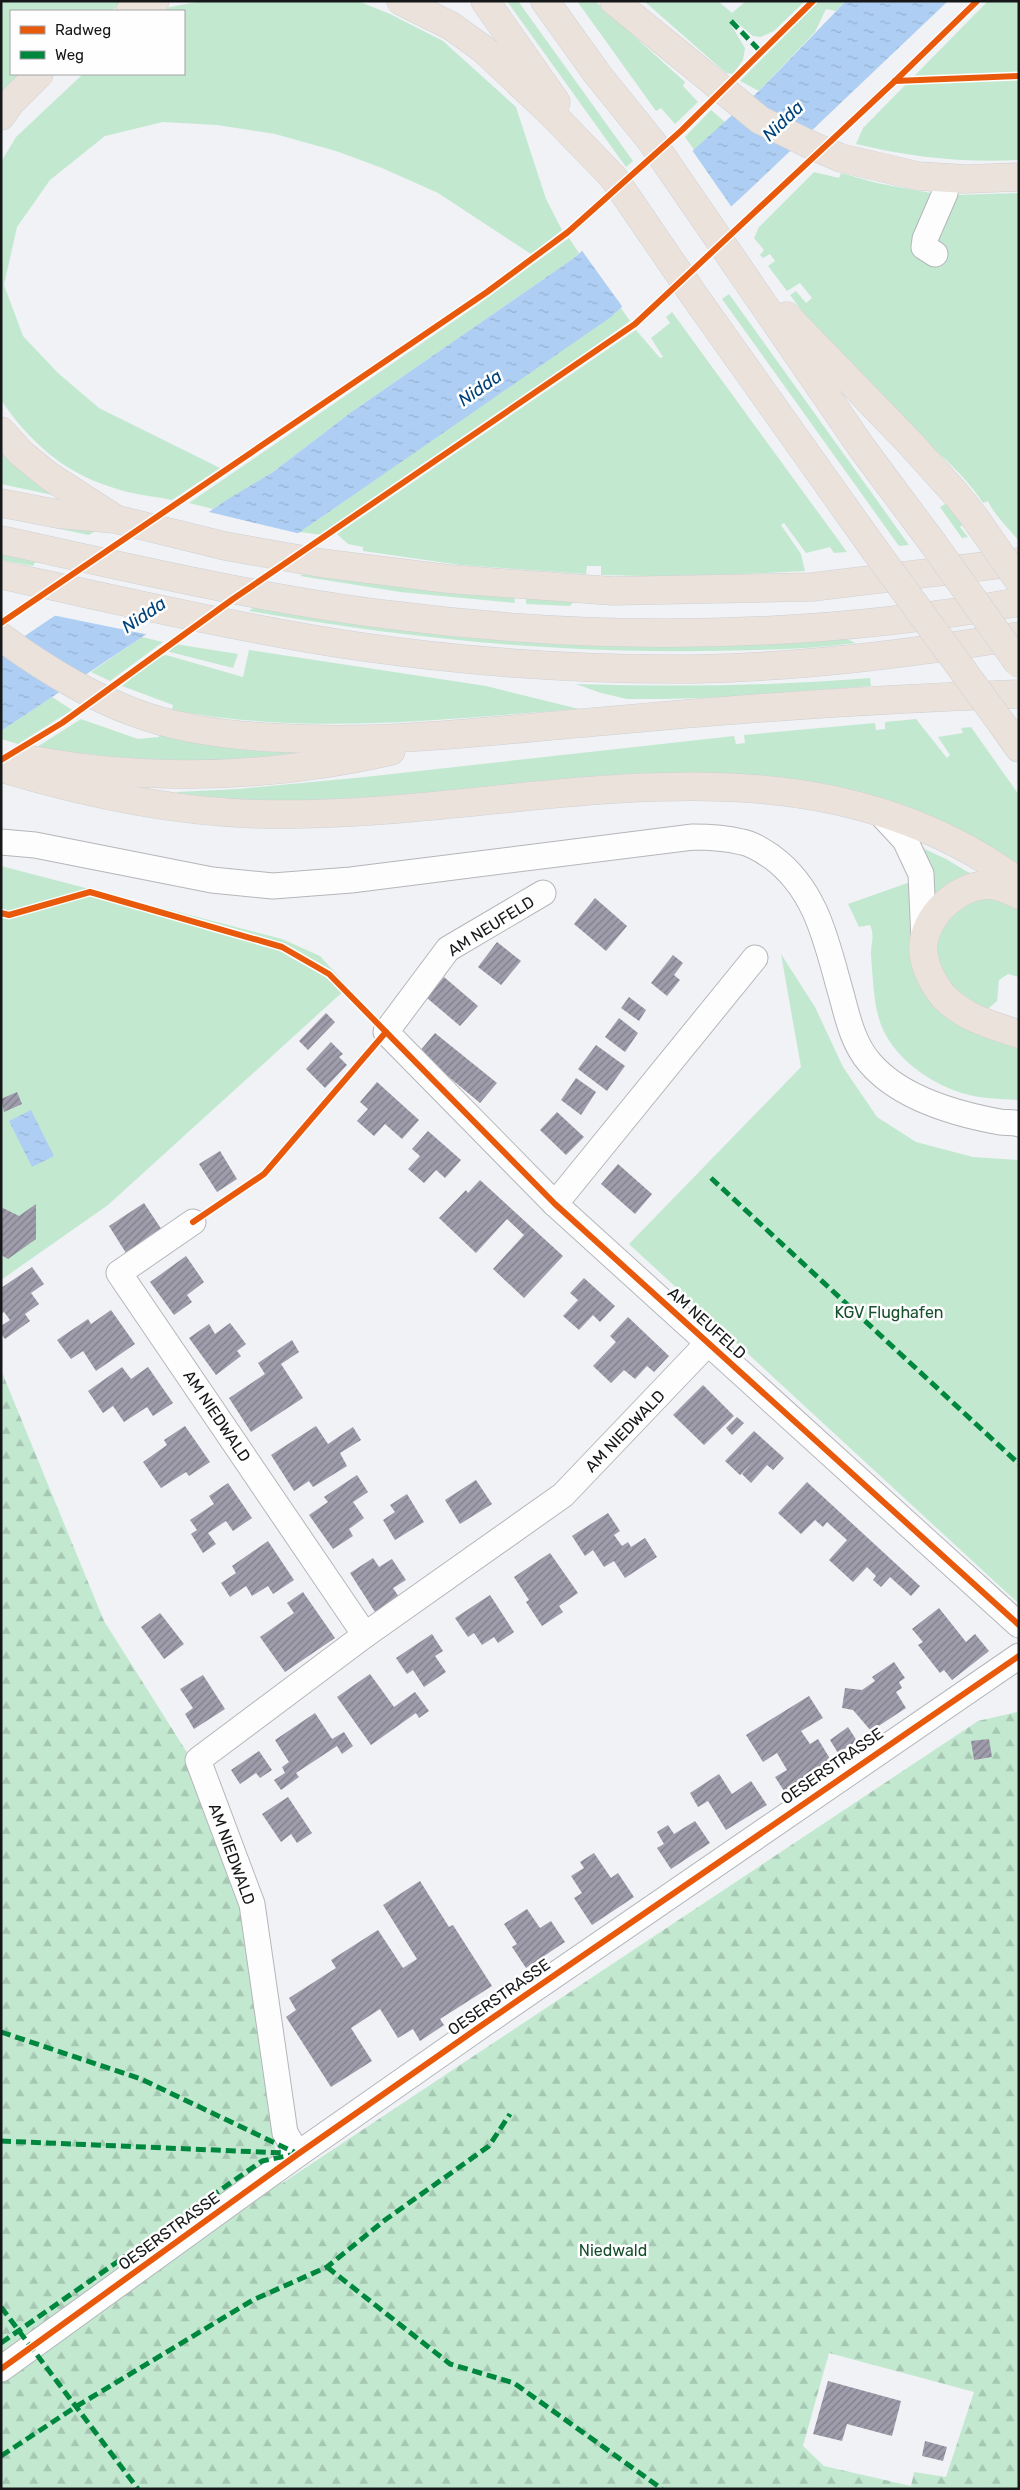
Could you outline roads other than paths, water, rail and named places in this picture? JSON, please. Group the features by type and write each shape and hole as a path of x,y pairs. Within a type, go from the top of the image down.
{"highway":[{"path":"132,10 155,1"},
{"path":"401,1 451,26 483,49 594,156 613,177 693,294 874,549 1019,748"},
{"path":"485,1 594,156"},
{"path":"545,1 598,75 652,142 862,448 1019,664"},
{"path":"614,1 760,120 841,158 918,176 948,178 1019,177"},
{"path":"1,116 11,102 39,75"},
{"path":"734,261 909,442 955,493 1014,567"},
{"path":"1,431 22,454 49,476 115,519"},
{"path":"1,503 58,514 115,519 225,546 321,563 449,579 613,591 812,586 1014,567"},
{"path":"1,540 270,597 392,616 580,632 760,633 853,626 1019,602"},
{"path":"9,576 243,627 358,646 476,659 590,667 696,669 811,663 935,650 1019,636"},
{"path":"1,637 84,692 134,712 213,733 335,741 466,734 607,720 902,698 1019,694"},
{"path":"902,698 1019,681"},
{"path":"1,768 54,774 157,774 278,770 348,761 466,734"},
{"path":"1,754 54,774 183,808 258,814 350,812 554,794 707,786 758,788 799,793 838,800 881,814 944,839 1019,882"},
{"path":"1019,895 1000,886 986,885 967,889 942,906 924,940 926,966 932,980 944,996 977,1021 1019,1034"}],"street":[{"path":"935,254 924,247 925,239 946,193 948,178"},
{"path":"881,814 904,840 921,874 924,940"},
{"path":"1,842 35,845 204,878 273,886 351,880 693,837 720,838 744,842 760,849 779,863 799,883 811,899 820,920 849,1021 858,1045 870,1063 887,1078 909,1092 945,1107 1000,1122 1018,1123"},
{"name":"AM NEUFELD","path":"543,894 448,950 386,1032 555,1204 1019,1625"},
{"path":"555,1204 754,958"},
{"name":"AM NIEDWALD","path":"194,1222 119,1273 365,1635"},
{"name":"AM NIEDWALD","path":"298,2154 285,2132 252,1904 198,1760 365,1635 563,1495 708,1343"},
{"name":"OESERSTRASSE","path":"1,2369 298,2154 1019,1656"}],"water":[{"name":"Nidda","path":"846,1 948,1 747,192 611,317 300,532 1,731 1,652 228,499 273,472 350,413 574,258 761,89"},
{"path":"31,1110 54,1156 32,1167 9,1121"}],"park label":[{"name":"KGV Flughafen","path":"889,1312"},
{"name":"Niedwald","path":"613,2250"}]}
